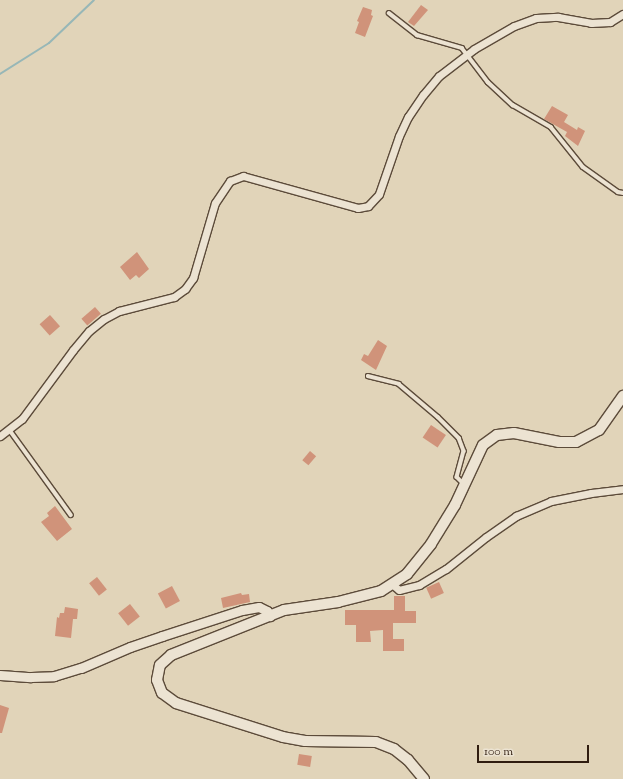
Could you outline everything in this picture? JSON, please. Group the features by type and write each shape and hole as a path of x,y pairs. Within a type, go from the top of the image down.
{"main road":[{"path":"424,779 408,760 394,749 376,742 305,741 283,737 176,703 162,693 157,680 160,665 171,655 284,610 338,602 381,591 407,574 431,544 455,505 483,445 497,435 514,433 559,442 576,442 599,430 623,396"}],"street":[{"path":"0,436 22,419 73,350 90,331 104,319 119,311 174,297 185,289 193,278 215,203 230,181 243,176 358,208 368,206 378,194 391,156 408,117 439,76 466,55 494,36 514,26 536,18 558,17 591,23 610,22 623,14"},
{"path":"392,584 399,590 419,585 446,569 486,537 516,516 551,501 591,493 623,489"},
{"path":"0,674 31,677 54,676 81,668 130,647 242,610 258,607 267,611 270,616"}],"lane":[{"path":"389,13 417,35 462,48 488,82 513,105 551,127 583,167 618,192 623,193"},
{"path":"368,376 399,384 438,417 459,438 464,451 457,477 464,484"},
{"path":"9,429 71,515"}],"building":[{"path":"421,5 428,10 414,26 408,22"},
{"path":"363,7 372,10 371,15 373,16 365,37 355,33 359,22 357,21"},
{"path":"552,106 568,115 564,122 577,130 578,127 585,131 578,146 565,136 567,132 544,119"},
{"path":"137,252 149,269 139,278 136,275 130,280 120,267"},
{"path":"95,307 101,314 87,326 81,319"},
{"path":"50,315 60,326 50,336 40,324"},
{"path":"378,340 387,346 376,370 361,360 364,354 368,356"},
{"path":"431,425 446,435 438,448 423,437"},
{"path":"310,451 316,456 308,465 302,460"},
{"path":"55,506 72,529 57,541 41,522 49,516 47,513"},
{"path":"97,577 107,590 99,596 89,583"},
{"path":"439,582 444,593 431,599 426,588"},
{"path":"172,586 180,601 166,609 158,594"},
{"path":"241,593 242,595 249,594 250,602 223,608 221,598"},
{"path":"394,596 405,596 405,611 416,611 416,623 393,623 393,639 404,639 404,651 383,651 383,630 370,631 371,642 356,642 356,625 345,625 345,610 394,610"},
{"path":"130,604 140,617 128,626 118,613"},
{"path":"65,607 78,609 77,619 73,619 71,638 55,636 57,617 59,618 60,613 64,613"},
{"path":"0,705 9,708 2,733 0,733"},
{"path":"299,754 312,756 310,767 297,765"}],"waterway":[{"path":"0,74 49,43 94,0"}]}
